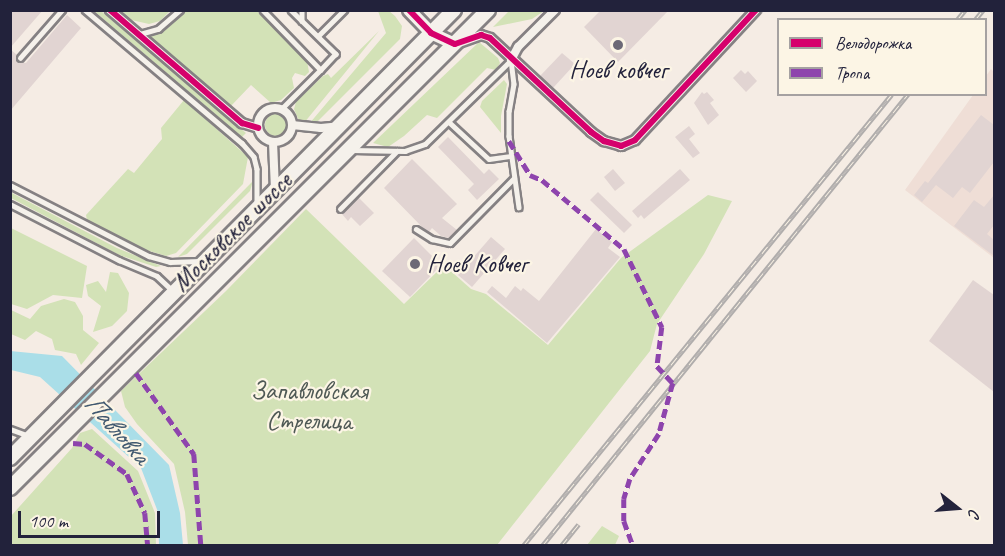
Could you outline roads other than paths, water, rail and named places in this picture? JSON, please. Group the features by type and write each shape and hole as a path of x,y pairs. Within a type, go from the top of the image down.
{"main road":[{"name":"Московское шоссе","path":"10,458 454,10"},
{"name":"Московское шоссе","path":"10,488 488,10"}],"street":[{"path":"110,10 242,123 258,128"},
{"path":"409,10 431,33 455,44 486,35 591,132 614,145 628,145 756,10"},
{"path":"511,60 518,47 555,10"},
{"path":"272,108 282,109 290,116 292,125 286,138 273,142 263,138 258,128 263,113 272,108"},
{"path":"292,125 321,128 339,126"},
{"path":"273,142 275,191"}],"lane":[{"path":"21,58 62,10"},
{"path":"85,10 242,143 254,157 258,174 255,211"},
{"path":"138,34 158,29 180,10"},
{"path":"263,10 321,70"},
{"path":"282,109 336,54 291,10"},
{"path":"302,10 302,21"},
{"path":"318,36 344,10"},
{"path":"349,150 410,150 425,144 511,60"},
{"path":"511,60 514,84 508,115 511,156 519,207"},
{"path":"449,122 489,159 511,156"},
{"path":"340,209 397,151"},
{"path":"416,230 432,239 450,243 514,178"},
{"path":"10,185 149,256 180,263 206,260"},
{"path":"10,204 119,260 157,276 174,292"},
{"path":"10,429 32,437"}],"water":[{"name":"Павловка","path":"10,351 62,356 169,465 180,513 183,545 159,545 158,512 141,468 40,377 11,370"}],"railway":[{"path":"959,18 965,10"},
{"path":"977,18 983,10"},
{"path":"523,546 890,96"},
{"path":"542,546 906,96"},
{"path":"561,546 579,524"}],"place":[{"name":"Ноев ковчег","path":"618,45"},
{"name":"Ноев Ковчег","path":"415,264"}],"park label":[{"name":"Запавловская Стрелица","path":"309,406"}]}
